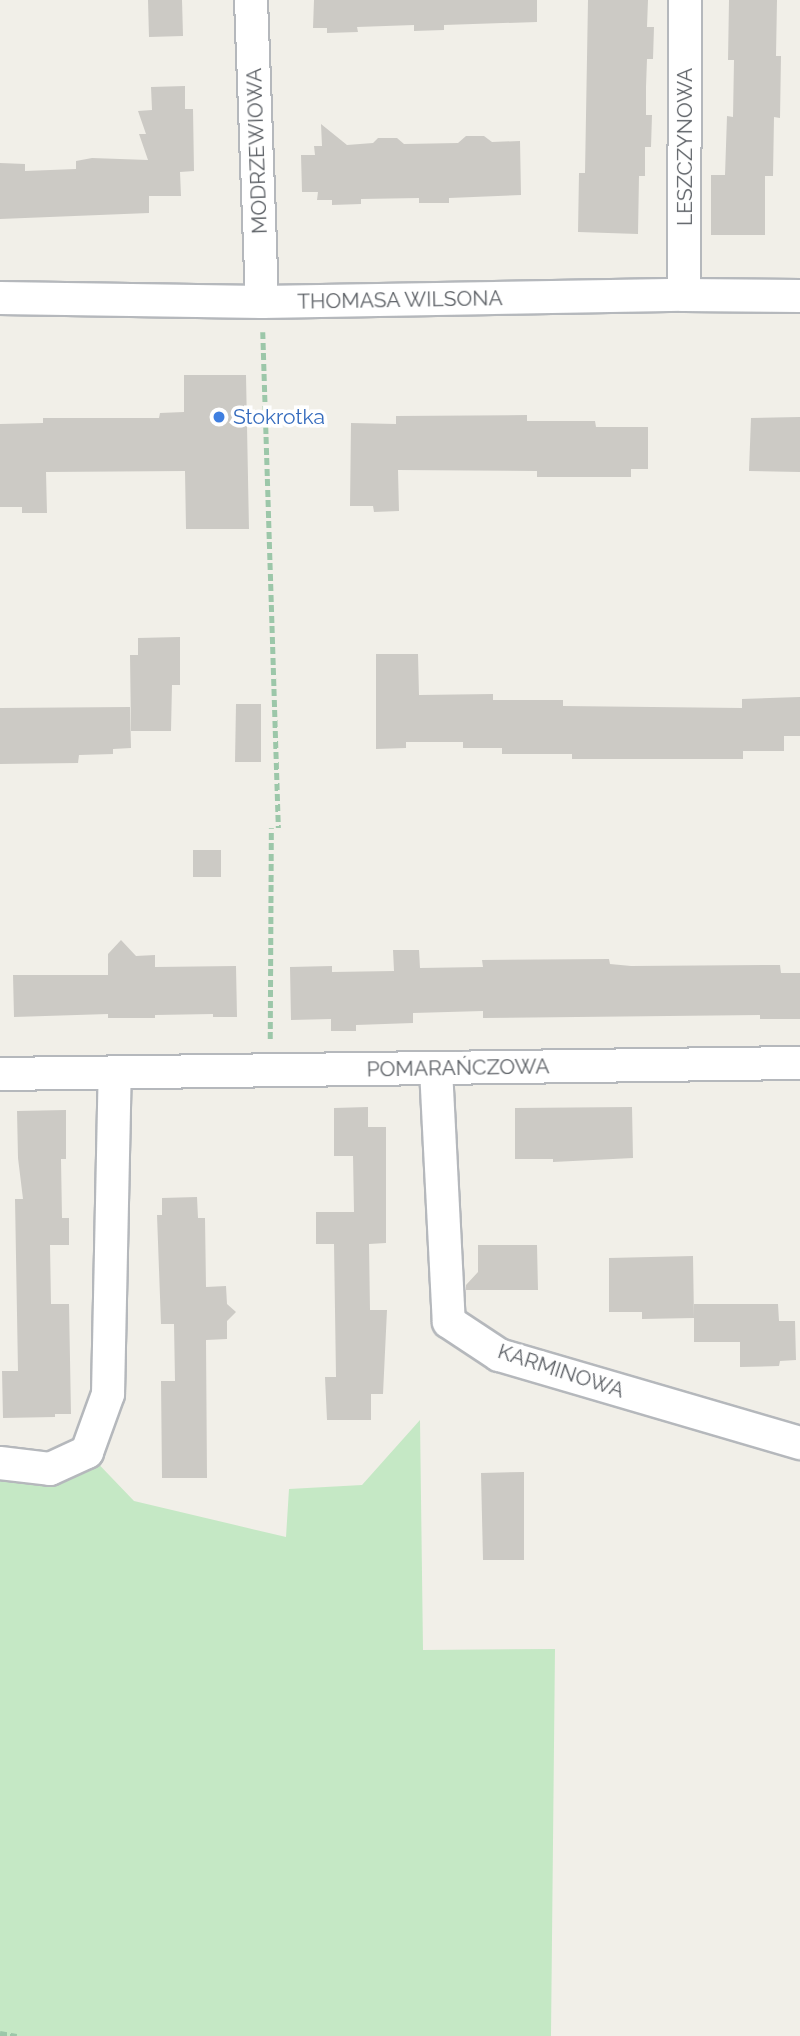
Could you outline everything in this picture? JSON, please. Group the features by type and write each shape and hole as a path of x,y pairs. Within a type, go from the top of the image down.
{"street":[{"name":"MODRZEWIOWA","path":"251,0 262,302"},
{"name":"LESZCZYNOWA","path":"684,295 685,0"},
{"name":"THOMASA WILSONA","path":"0,298 262,302 684,295 800,296"},
{"name":"POMARAŃCZOWA","path":"0,1074 800,1063"},
{"name":"KARMINOWA","path":"436,1069 449,1322 499,1355 800,1443"},
{"path":"0,1463 50,1469 86,1452 107,1394 115,1073"}],"path":[{"path":"262,302 279,828"},
{"path":"270,1071 271,828"},
{"path":"0,2033 17,2036"}],"green space":[{"path":"420,1420 423,1650 555,1649 551,2036 0,2036 0,1463 87,1452 134,1501 286,1537 289,1489 362,1485"}],"building":[{"path":"148,0 182,0 183,36 149,37"},
{"path":"314,0 537,0 537,22 444,25 444,30 414,31 414,25 357,27 358,32 327,33 327,28 313,28"},
{"path":"588,0 648,0 647,27 654,27 653,59 647,59 646,87 646,115 652,115 651,147 645,147 645,176 639,176 638,234 578,232 579,173 585,173"},
{"path":"729,0 777,0 776,56 781,56 780,118 774,117 773,176 765,176 765,235 711,235 711,175 725,175 727,116 733,117 734,60 728,60"},
{"path":"185,86 185,109 193,109 194,171 180,172 181,196 149,196 149,213 0,219 0,163 25,164 25,171 76,169 76,161 92,158 148,160 139,134 146,134 138,111 152,110 151,87"},
{"path":"321,124 347,145 373,143 378,138 397,138 404,144 458,143 466,136 484,136 492,142 520,141 521,195 449,198 449,203 419,203 419,198 361,199 361,204 332,205 332,200 317,200 318,192 302,192 301,155 315,155 314,146 322,146"},
{"path":"184,375 246,375 249,529 186,529 185,471 46,472 47,513 22,513 22,507 0,507 0,424 43,423 43,418 159,418 160,413 184,412"},
{"path":"527,415 527,421 595,421 596,427 648,427 648,469 631,469 631,477 537,477 537,471 398,470 399,511 374,512 373,506 350,506 351,423 396,424 396,416"},
{"path":"800,417 800,472 749,471 751,418"},
{"path":"180,637 180,685 172,685 171,731 131,731 130,655 138,655 138,638"},
{"path":"376,654 418,654 419,695 493,694 493,700 563,700 563,706 742,708 742,699 800,697 800,736 784,736 784,751 743,751 743,759 572,759 572,754 502,754 502,748 463,748 463,742 406,742 406,748 376,749"},
{"path":"236,704 261,704 261,762 235,762"},
{"path":"130,707 131,748 113,749 113,754 79,755 78,763 0,764 0,708"},
{"path":"193,850 221,850 221,877 193,877"},
{"path":"121,940 136,956 155,955 155,967 236,966 237,1017 213,1017 213,1014 108,1018 108,1014 14,1017 13,975 108,975 108,954"},
{"path":"393,950 419,950 420,968 483,967 482,960 609,959 610,964 631,966 780,965 781,973 800,973 800,1019 760,1019 760,1015 483,1018 483,1011 413,1013 413,1023 356,1025 356,1031 331,1031 331,1019 291,1020 290,967 332,966 332,972 394,971"},
{"path":"368,1107 368,1127 386,1127 386,1243 369,1244 370,1310 387,1310 383,1394 371,1394 371,1420 327,1420 325,1377 336,1377 334,1244 316,1244 316,1212 354,1212 353,1156 334,1156 334,1108"},
{"path":"632,1107 633,1158 553,1162 553,1159 515,1159 515,1108"},
{"path":"66,1110 66,1159 61,1159 62,1218 69,1218 69,1245 50,1245 51,1304 69,1304 71,1414 3,1418 2,1371 18,1371 15,1199 23,1199 18,1158 17,1111"},
{"path":"197,1197 198,1218 205,1218 206,1287 226,1286 227,1304 236,1312 227,1321 227,1339 206,1340 207,1478 162,1478 161,1381 175,1381 174,1324 161,1324 157,1215 162,1215 162,1198"},
{"path":"478,1245 537,1245 538,1290 466,1290 466,1285 478,1272"},
{"path":"693,1256 694,1318 642,1319 642,1312 609,1312 609,1258"},
{"path":"694,1304 778,1304 779,1321 795,1321 796,1360 780,1361 779,1366 740,1367 740,1342 694,1342"},
{"path":"524,1472 524,1560 483,1560 481,1473"}],"place":[{"name":"Stokrotka","path":"219,417"}]}
